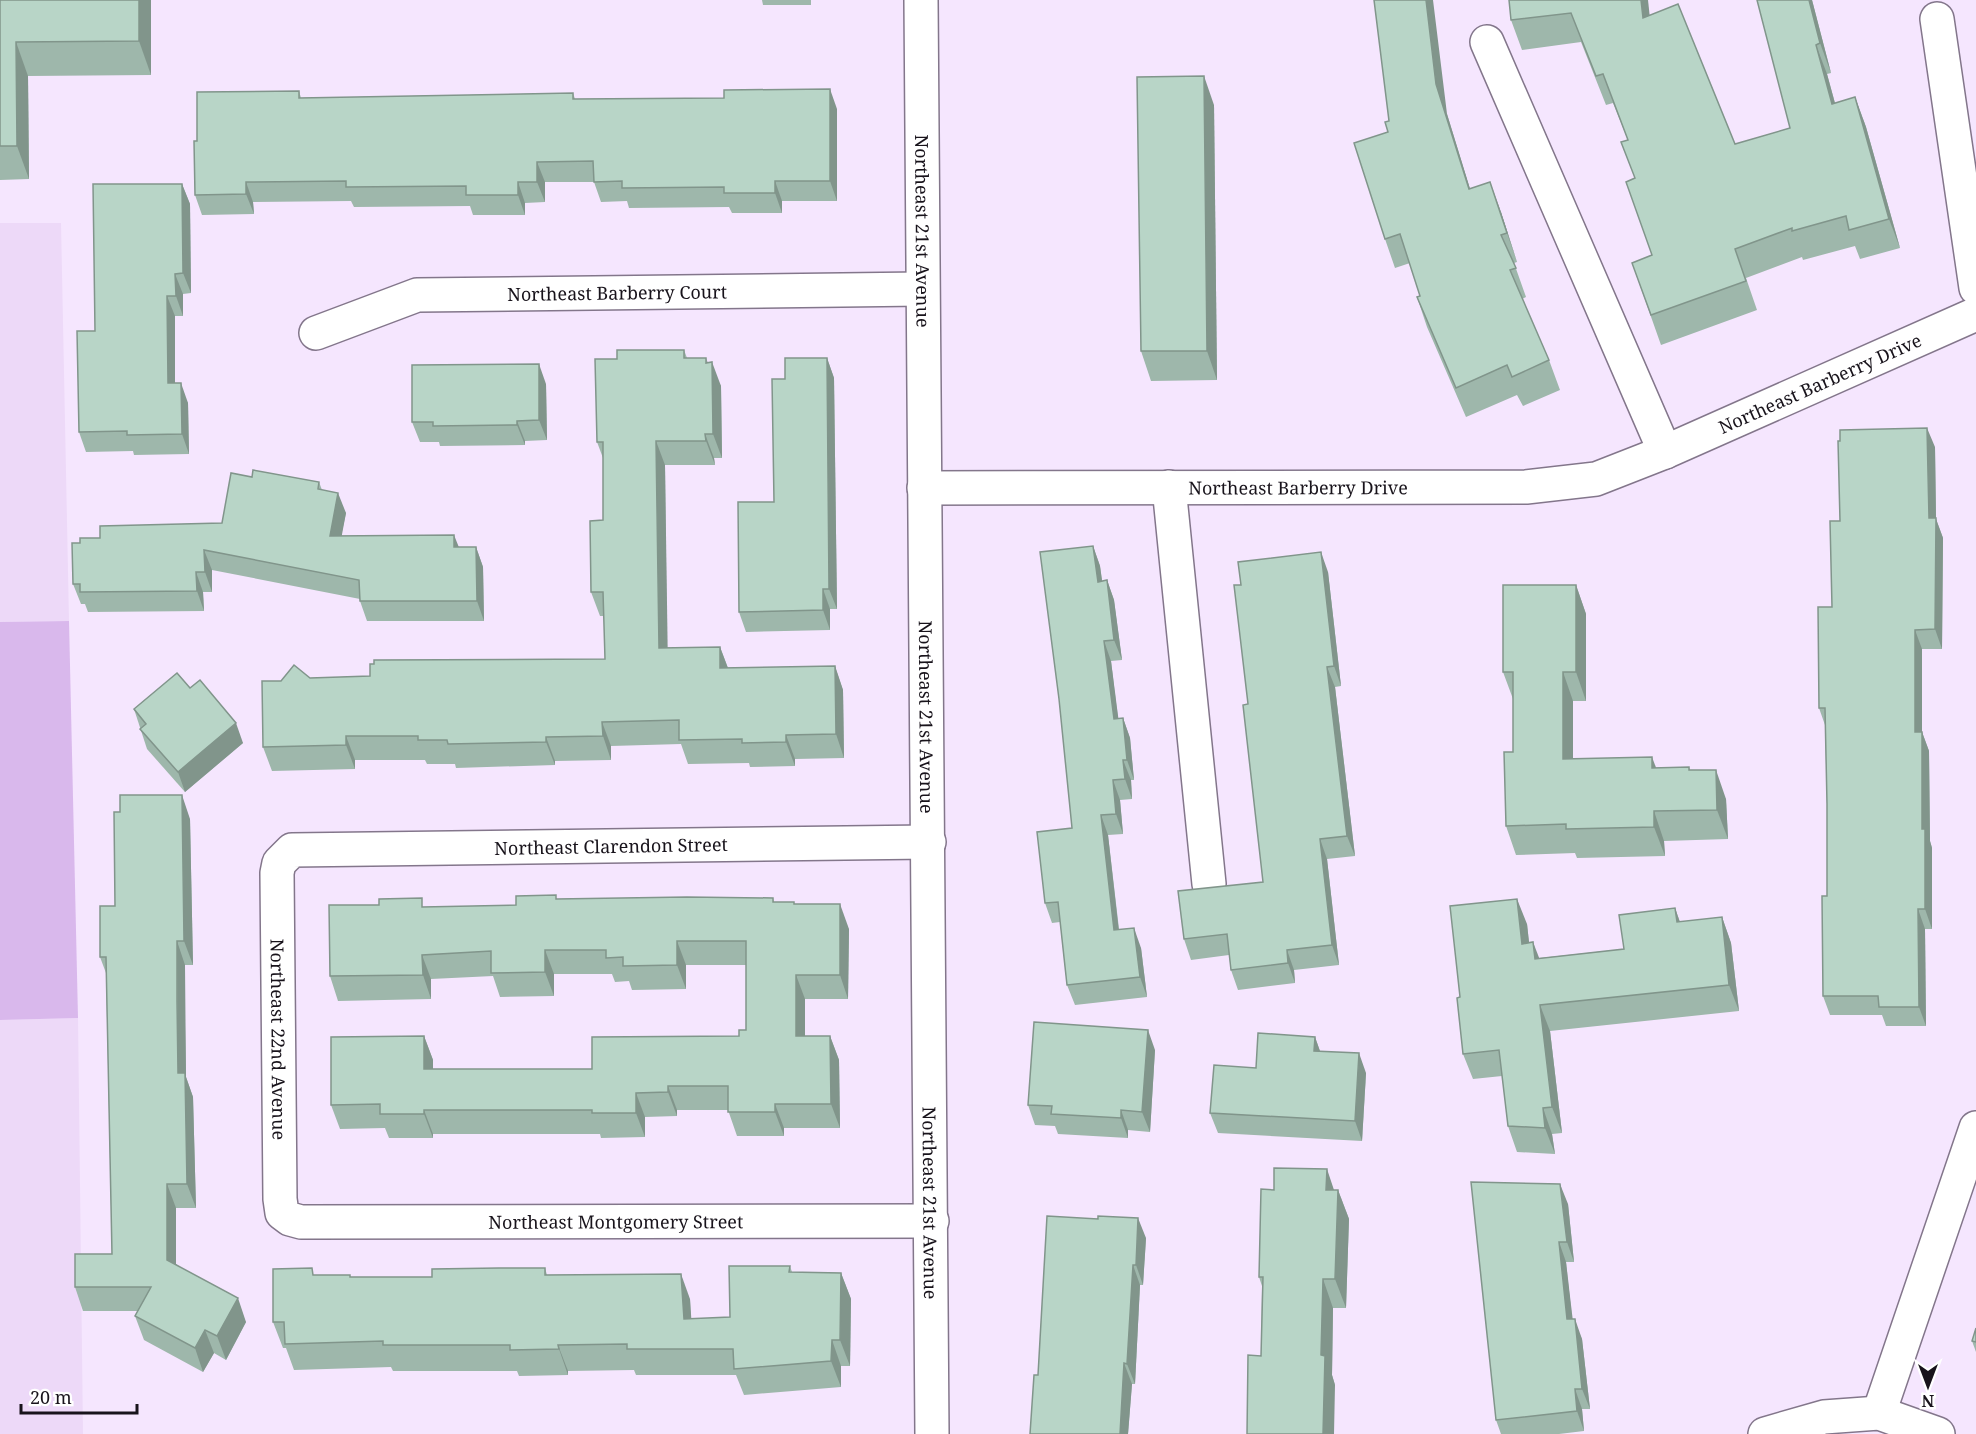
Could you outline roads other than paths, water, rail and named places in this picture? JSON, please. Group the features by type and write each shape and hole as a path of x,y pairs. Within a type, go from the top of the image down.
{"street":[{"name":"Northeast 21st Avenue","path":"921,0 932,1434"},
{"path":"1937,19 1976,288"},
{"path":"1487,42 1665,452"},
{"name":"Northeast Barberry Court","path":"316,333 417,295 922,289"},
{"name":"Northeast Barberry Drive","path":"924,488 1526,487 1596,479 1665,452 1976,314"},
{"path":"1169,487 1209,884"},
{"name":"Northeast Clarendon Street","path":"292,850 929,842"},
{"name":"Northeast 22nd Avenue","path":"292,850 279,863 277,873 280,1199 282,1213 290,1219 301,1222"},
{"path":"1879,1413 1976,1128"},
{"name":"Northeast Montgomery Street","path":"301,1222 932,1221"},
{"path":"1765,1434 1824,1417 1879,1413 1938,1434"}]}
